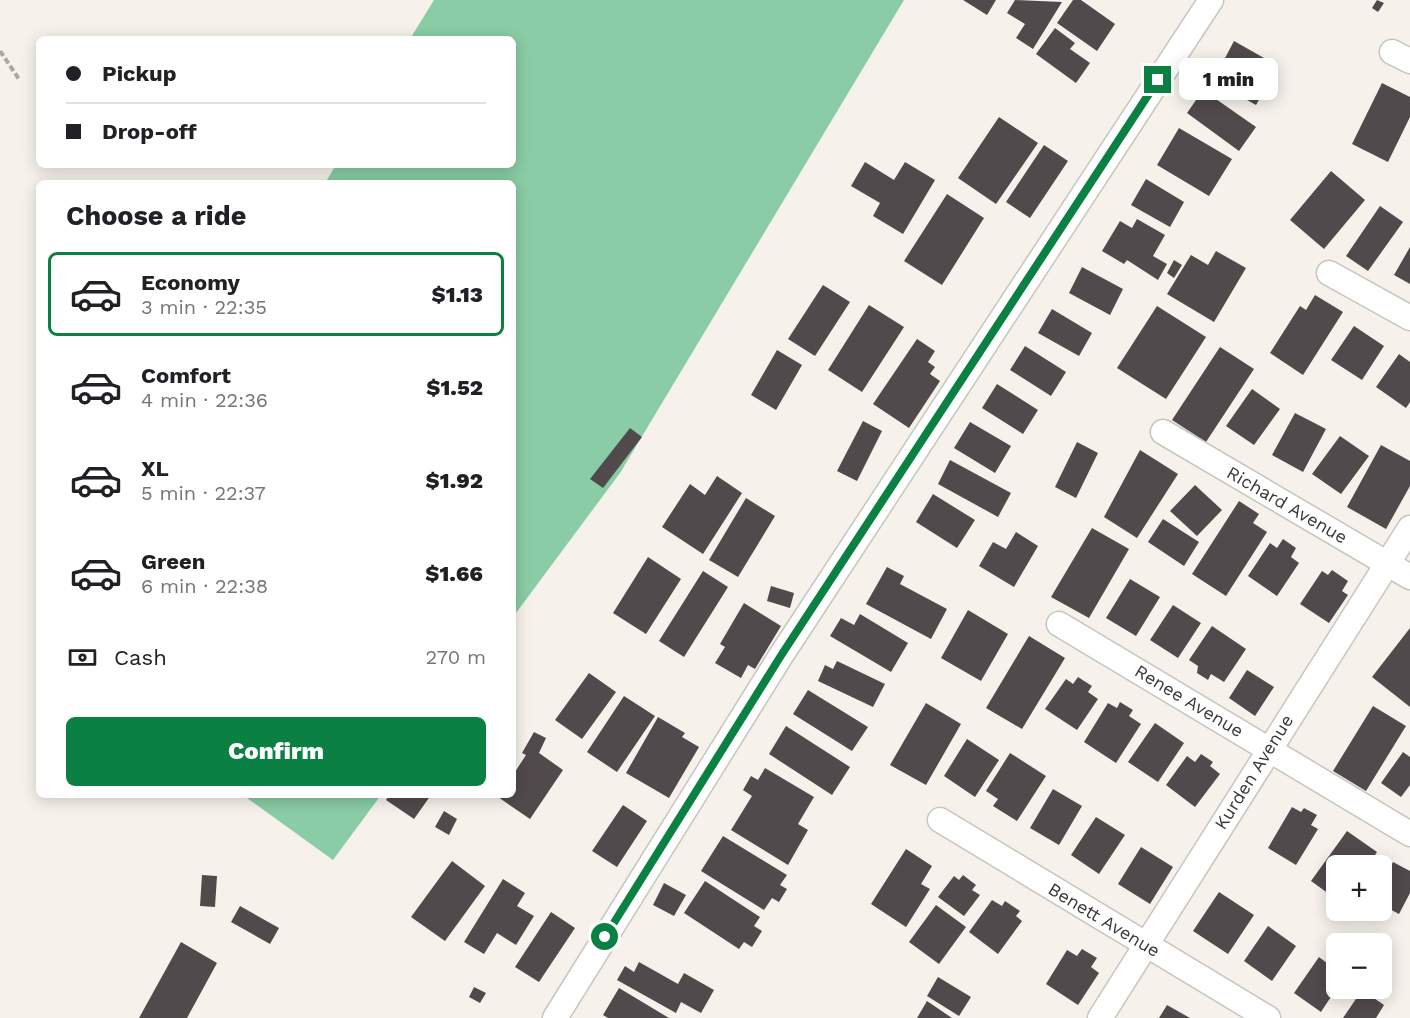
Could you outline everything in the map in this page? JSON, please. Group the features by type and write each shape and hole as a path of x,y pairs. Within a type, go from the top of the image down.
{"street":[{"path":"555,1018 782,654 1210,0"},
{"path":"1329,273 1410,318"},
{"name":"Richard Avenue","path":"1163,432 1410,577"},
{"name":"Kurden Avenue","path":"1100,1018 1268,748 1410,528"},
{"name":"Renee Avenue","path":"1059,624 1410,834"},
{"name":"Benett Avenue","path":"940,820 1268,1018"}],"path":[{"path":"0,51 19,79"}],"green space":[{"path":"434,0 904,0 620,473 516,613 516,180 327,180 334,168 516,168 516,36 412,36"},
{"path":"247,798 379,798 333,860"}],"building":[{"path":"963,0 996,0 987,15"},
{"path":"1015,0 1062,2 1033,49 1016,38 1025,24 1007,13"},
{"path":"1073,0 1081,0 1115,24 1097,51 1057,23"},
{"path":"1377,0 1384,3 1378,12 1372,8"},
{"path":"1055,28 1075,43 1070,49 1090,63 1076,83 1036,54"},
{"path":"1234,41 1278,66 1256,105 1213,81"},
{"path":"1382,83 1410,97 1410,117 1388,162 1352,144"},
{"path":"1203,90 1256,127 1239,151 1187,113"},
{"path":"999,117 1038,143 996,204 958,178"},
{"path":"1179,128 1232,159 1209,196 1157,165"},
{"path":"1044,145 1068,161 1030,218 1006,202"},
{"path":"865,162 894,180 905,162 935,180 903,234 873,216 880,203 851,186"},
{"path":"1331,171 1365,200 1324,249 1290,220"},
{"path":"1146,179 1184,202 1170,227 1131,205"},
{"path":"947,194 984,218 942,285 904,261"},
{"path":"1380,206 1403,222 1368,271 1346,256"},
{"path":"1137,219 1165,235 1153,256 1167,264 1158,280 1127,260 1124,264 1102,251 1120,221 1132,228"},
{"path":"1410,247 1410,284 1394,275"},
{"path":"1216,251 1246,268 1214,322 1167,294 1191,255 1208,265"},
{"path":"1174,260 1182,265 1174,278 1167,273"},
{"path":"1082,267 1123,289 1110,315 1069,293"},
{"path":"823,285 850,302 815,356 788,339"},
{"path":"1315,295 1343,312 1303,375 1270,353 1300,306 1306,310"},
{"path":"869,305 904,327 862,392 828,370"},
{"path":"1157,306 1206,337 1166,399 1117,368"},
{"path":"1052,309 1092,333 1079,356 1038,333"},
{"path":"1354,326 1384,346 1362,380 1331,360"},
{"path":"917,339 935,351 928,362 935,367 930,374 940,381 909,428 873,404"},
{"path":"1025,346 1066,372 1051,396 1010,370"},
{"path":"1220,347 1254,369 1206,442 1172,420"},
{"path":"777,350 802,365 776,410 751,395"},
{"path":"1399,354 1410,362 1410,402 1406,408 1376,387"},
{"path":"997,384 1038,410 1023,434 982,408"},
{"path":"1252,389 1280,409 1254,445 1226,426"},
{"path":"1295,413 1326,429 1303,472 1272,455"},
{"path":"863,421 882,431 857,481 837,471"},
{"path":"970,422 1011,446 995,473 954,448"},
{"path":"630,428 642,437 603,488 590,479"},
{"path":"1340,436 1369,456 1341,494 1312,474"},
{"path":"1077,442 1098,453 1076,498 1055,487"},
{"path":"1381,445 1410,461 1410,486 1386,529 1347,507"},
{"path":"1140,450 1178,474 1137,538 1104,517"},
{"path":"950,460 1011,493 998,517 938,484"},
{"path":"717,476 742,493 703,554 662,527 690,484 705,495"},
{"path":"1195,485 1222,510 1197,536 1170,511"},
{"path":"933,494 975,520 957,548 916,522"},
{"path":"746,498 775,516 738,577 709,560"},
{"path":"1239,501 1259,514 1253,523 1267,532 1226,596 1192,574"},
{"path":"1163,519 1199,542 1184,566 1148,542"},
{"path":"1092,528 1129,549 1089,618 1051,597"},
{"path":"1016,532 1038,546 1014,587 979,566 993,542 1006,549"},
{"path":"1283,539 1296,548 1291,557 1299,563 1277,596 1248,576 1270,543 1277,548"},
{"path":"648,557 681,579 646,634 613,613"},
{"path":"887,567 904,576 900,584 947,609 931,639 866,604"},
{"path":"1332,570 1348,581 1342,591 1348,595 1329,623 1300,604 1322,571 1328,575"},
{"path":"703,571 728,587 684,657 659,641"},
{"path":"1130,579 1160,597 1136,636 1106,618"},
{"path":"771,586 794,593 790,608 767,601"},
{"path":"744,603 781,626 755,669 748,665 741,678 715,663 725,647 720,644"},
{"path":"1173,605 1201,623 1178,658 1150,640"},
{"path":"968,610 1008,634 981,681 941,658"},
{"path":"860,614 908,643 891,672 830,636 841,618 854,625"},
{"path":"1212,626 1246,649 1224,682 1211,674 1208,680 1197,673 1198,666 1189,660"},
{"path":"1410,628 1410,707 1372,677"},
{"path":"1029,636 1065,658 1022,729 986,708"},
{"path":"837,661 885,684 873,707 818,681 825,665 833,669"},
{"path":"1247,670 1274,687 1255,716 1229,698"},
{"path":"589,673 616,692 582,739 555,720"},
{"path":"1078,677 1092,686 1088,692 1098,699 1077,730 1045,709 1066,679 1073,684"},
{"path":"808,690 868,727 852,751 793,714"},
{"path":"624,696 655,716 617,772 587,752"},
{"path":"1120,702 1133,710 1129,716 1141,724 1116,763 1084,742 1108,703 1117,708"},
{"path":"926,703 961,724 926,785 890,765"},
{"path":"1373,706 1406,726 1366,791 1333,771"},
{"path":"658,717 685,733 682,737 699,747 669,798 626,773"},
{"path":"1155,723 1184,743 1158,782 1128,762"},
{"path":"786,726 850,767 832,795 769,754"},
{"path":"534,732 546,738 539,753 563,770 530,819 499,798 516,798 516,770 526,755 522,753"},
{"path":"967,739 999,760 975,797 944,776"},
{"path":"1403,752 1410,757 1410,785 1401,797 1381,783"},
{"path":"1010,753 1046,776 1017,821 993,806 998,799 986,791"},
{"path":"1201,754 1213,762 1210,766 1220,774 1195,807 1166,785 1187,756 1195,762"},
{"path":"765,768 814,797 798,824 808,830 788,865 731,830 752,796 743,790 751,776 758,780"},
{"path":"1053,789 1082,806 1059,845 1030,828"},
{"path":"387,798 429,798 414,819 386,800"},
{"path":"623,805 647,821 617,867 592,851"},
{"path":"1292,807 1301,812 1304,808 1317,815 1311,825 1318,829 1296,865 1268,848"},
{"path":"444,811 457,819 449,835 435,827"},
{"path":"1096,817 1125,835 1099,874 1071,855"},
{"path":"1347,831 1377,852 1375,855 1330,855"},
{"path":"723,836 787,875 780,885 787,889 779,902 772,898 764,910 701,871"},
{"path":"1141,847 1173,867 1150,904 1118,884"},
{"path":"906,849 932,866 921,884 930,889 906,927 871,904"},
{"path":"1326,860 1326,892 1311,881"},
{"path":"452,861 485,886 445,941 411,917"},
{"path":"1393,862 1410,871 1410,893 1399,914 1392,910"},
{"path":"202,875 217,876 215,907 200,906"},
{"path":"963,875 976,885 972,890 980,895 964,916 938,897 954,876 959,880"},
{"path":"503,879 525,893 517,906 534,916 516,945 497,933 484,954 464,942"},
{"path":"705,881 760,917 754,926 762,931 752,947 744,942 739,949 684,913"},
{"path":"664,883 686,895 674,916 653,905"},
{"path":"1219,892 1254,915 1228,954 1193,931"},
{"path":"992,900 1002,906 1005,901 1020,911 1016,916 1022,921 998,954 969,932"},
{"path":"936,905 966,927 939,964 909,942"},
{"path":"240,906 279,928 270,944 231,922"},
{"path":"551,912 575,928 539,982 515,967"},
{"path":"1268,926 1296,946 1272,981 1244,961"},
{"path":"181,942 217,963 187,1018 139,1018"},
{"path":"1082,949 1097,958 1091,967 1099,973 1078,1005 1046,984 1067,950 1077,956"},
{"path":"1319,957 1326,962 1326,999 1329,999 1321,1012 1294,993"},
{"path":"639,962 678,984 684,973 714,990 701,1013 681,1002 676,1013 617,980 625,966 634,972"},
{"path":"938,977 971,997 959,1016 927,996"},
{"path":"474,987 486,993 480,1003 469,997"},
{"path":"619,988 669,1018 608,1018 603,1015"},
{"path":"1356,999 1375,999 1384,1005 1376,1018 1343,1018"},
{"path":"927,1001 952,1018 917,1018"},
{"path":"1167,1005 1190,1018 1159,1018"}],"route":[{"path":"605,937 782,654 1158,80"}]}
